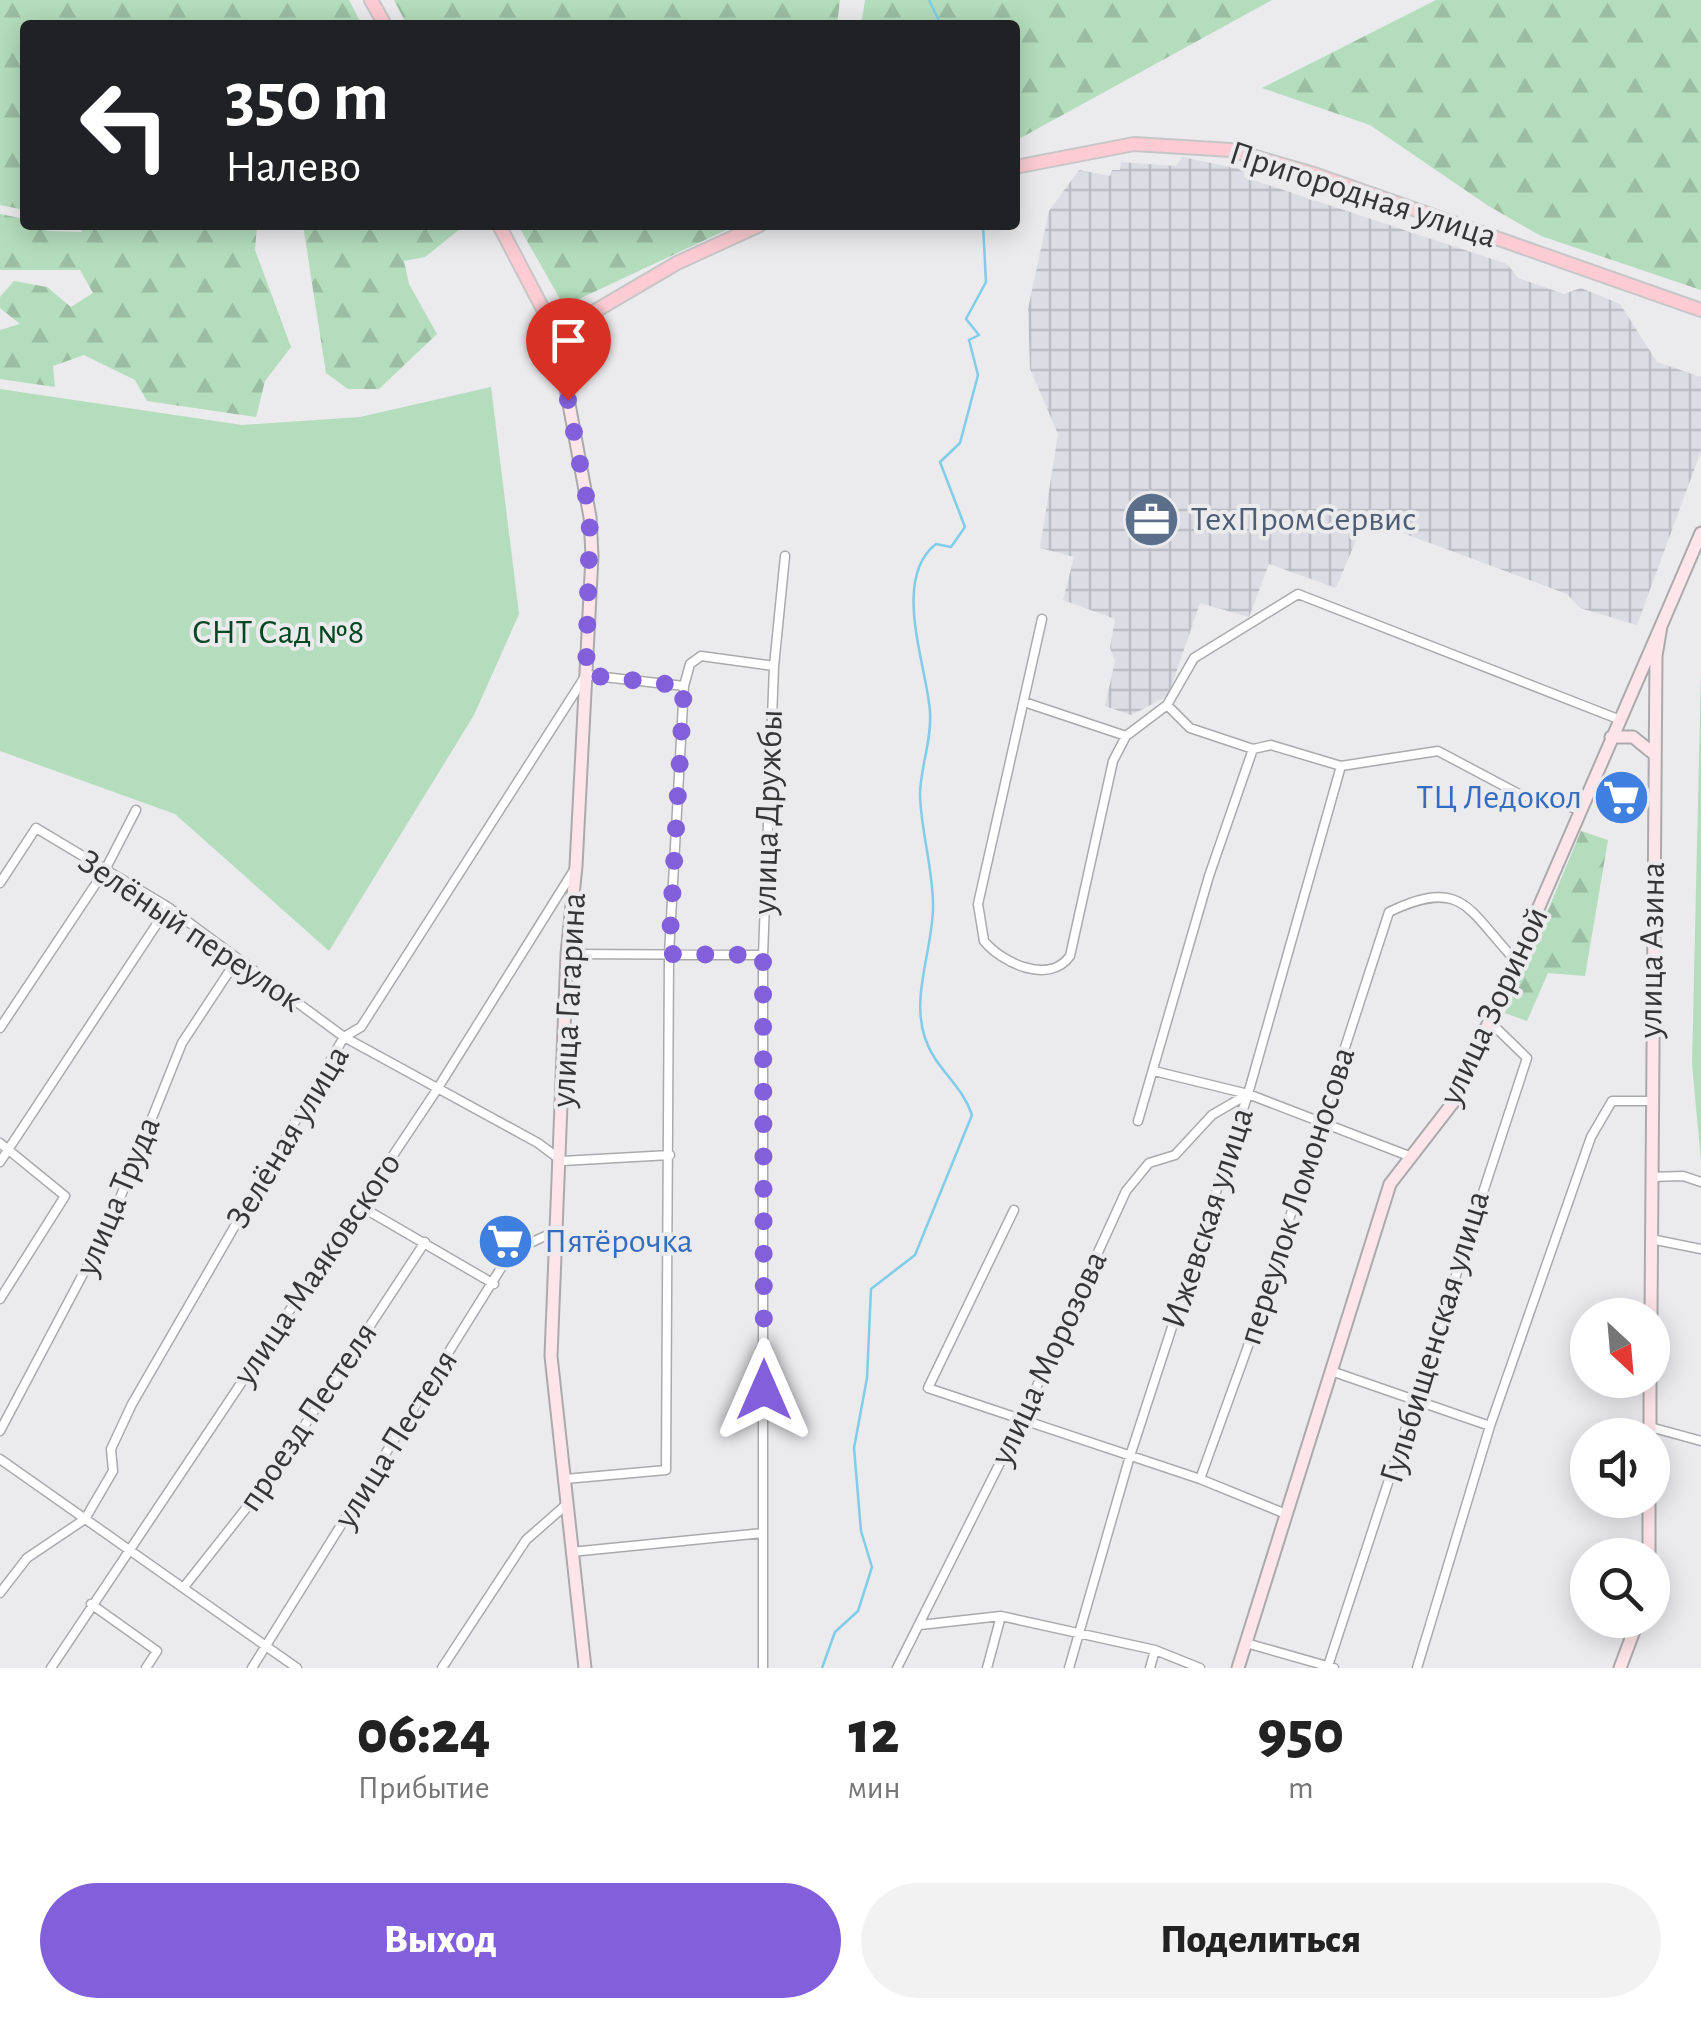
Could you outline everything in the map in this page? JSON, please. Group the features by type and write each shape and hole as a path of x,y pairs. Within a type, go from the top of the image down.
{"main road":[{"name":"Пригородная улица","path":"1020,166 1134,144 1188,144 1231,150 1314,174 1701,310"},
{"path":"503,230 556,334 676,263 749,230"},
{"name":"улица Гагарина","path":"556,334 590,517 586,675 576,866 567,954 562,1161 551,1356 585,1668"},
{"name":"улица Азина","path":"1650,1298 1656,656 1661,626 1701,533"},
{"name":"улица Зориной","path":"1238,1668 1390,1184 1455,1100 1661,626"},
{"path":"1610,737 1633,737 1654,754"},
{"path":"1620,1668 1631,1638"}],"street":[{"name":"улица Дружбы","path":"764,1668 763,955 774,666 785,556"},
{"path":"1042,620 978,904 978,924 984,941 1009,963 1051,970 1063,966 1070,956 1113,761 1126,736 1167,704 1194,658 1298,594 1618,720"},
{"path":"565,1479 666,1470 669,954 684,686 690,664 701,656 774,666"},
{"path":"586,675 684,686"},
{"name":"Зелёная улица","path":"0,1593 27,1558 85,1520 113,1471 112,1449 132,1404 344,1037 361,1027 586,675"},
{"path":"1024,702 1126,736"},
{"path":"1167,704 1190,728 1254,749 1271,745 1340,766 1438,751 1519,794 1582,810"},
{"path":"1138,1121 1209,876 1254,749"},
{"name":"Ижевская улица","path":"1069,1668 1130,1456 1248,1094 1340,766"},
{"path":"0,1028 105,870 136,810"},
{"name":"Зелёный переулок","path":"0,883 36,828 168,907 236,961 344,1037 436,1091 538,1143 562,1161"},
{"name":"улица Маяковского","path":"51,1668 436,1091 576,866"},
{"name":"переулок Ломоносова","path":"1200,1478 1248,1349 1390,912 1413,901 1444,896 1464,902 1516,962"},
{"path":"0,1162 168,907"},
{"path":"567,954 763,955"},
{"name":"улица Труда","path":"0,1431 110,1223 182,1043 236,961"},
{"name":"Гульбищенская улица","path":"1331,1667 1527,1058 1489,1021"},
{"path":"1154,1071 1248,1094 1408,1156"},
{"name":"улица Морозова","path":"898,1668 1021,1421 1126,1192 1149,1162 1175,1155 1212,1115 1248,1094"},
{"path":"1416,1668 1490,1426 1591,1136 1612,1102 1650,1102"},
{"path":"0,1143 65,1196 0,1299"},
{"path":"562,1161 670,1155"},
{"path":"1650,1178 1683,1176 1701,1182"},
{"path":"360,1206 494,1284"},
{"path":"1014,1210 928,1388 1200,1478 1286,1514"},
{"name":"улица Пестеля","path":"252,1668 511,1252 558,1230"},
{"path":"1651,1239 1701,1249"},
{"name":"проезд Пестеля","path":"184,1588 270,1478 425,1242"},
{"path":"1331,1371 1490,1426"},
{"path":"1670,1435 1701,1441"},
{"path":"0,1459 297,1668"},
{"path":"442,1668 526,1540 567,1504"},
{"path":"571,1552 763,1533"},
{"path":"91,1604 157,1652 146,1668"},
{"path":"920,1625 1001,1616 1155,1650 1200,1668"},
{"path":"987,1668 1001,1616"},
{"path":"1246,1642 1331,1667"},
{"path":"1150,1668 1155,1650"}],"shaded area":[{"path":"1182,157 1245,170 1244,177 1507,264 1518,278 1564,294 1581,288 1620,304 1657,362 1701,377 1701,451 1637,625 1580,608 1567,594 1365,519 1336,588 1269,564 1249,617 1200,603 1168,696 1131,715 1105,706 1115,661 1110,648 1115,619 1063,600 1074,557 1040,548 1058,434 1030,369 1028,309 1049,211 1079,170 1110,176 1112,170 1120,170 1121,162 1176,166"}],"green space":[{"path":"0,0 349,0 359,20 20,20 20,209 0,205"},
{"path":"394,0 840,0 838,20 404,20"},
{"path":"865,0 1272,0 1020,138 1020,20 862,20"},
{"path":"1436,0 1701,0 1701,290 1541,236 1487,205 1370,125 1262,88"},
{"path":"0,214 20,218 20,230 257,230 255,250 291,347 265,381 256,417 147,401 135,380 84,355 53,366 55,387 0,379 0,330 20,324 0,308 0,297 14,281 47,287 71,307 93,293 80,270 0,270"},
{"path":"304,230 459,230 425,257 404,261 409,284 437,334 379,389 348,389 326,373"},
{"path":"521,230 726,230 564,306"},
{"name":"СНТ Сад №8","path":"491,387 519,614 474,715 329,951 175,814 0,751 0,389 242,425 360,417"},
{"path":"1701,672 1701,1161 1692,1064"},
{"path":"1581,831 1608,840 1585,976 1548,973 1527,1021 1505,1013"}],"waterway":[{"path":"929,0 939,20"},
{"path":"822,1668 835,1632 858,1611 872,1567 861,1531 854,1448 867,1378 871,1289 915,1255 972,1115 962,1094 929,1049 921,1023 921,991 933,909 920,795 930,712 914,600 923,559 936,544 951,547 965,527 940,462 960,443 978,375 969,340 979,335 966,319 986,282 983,230"}],"place":[{"name":"ТехПромСервис","path":"1152,519"},
{"name":"ТЦ Ледокол","path":"1621,797"},
{"name":"Пятёрочка","path":"505,1241"}],"route":[{"path":"568,400 590,517 586,675 684,686 669,954 763,955 764,1390"}]}
